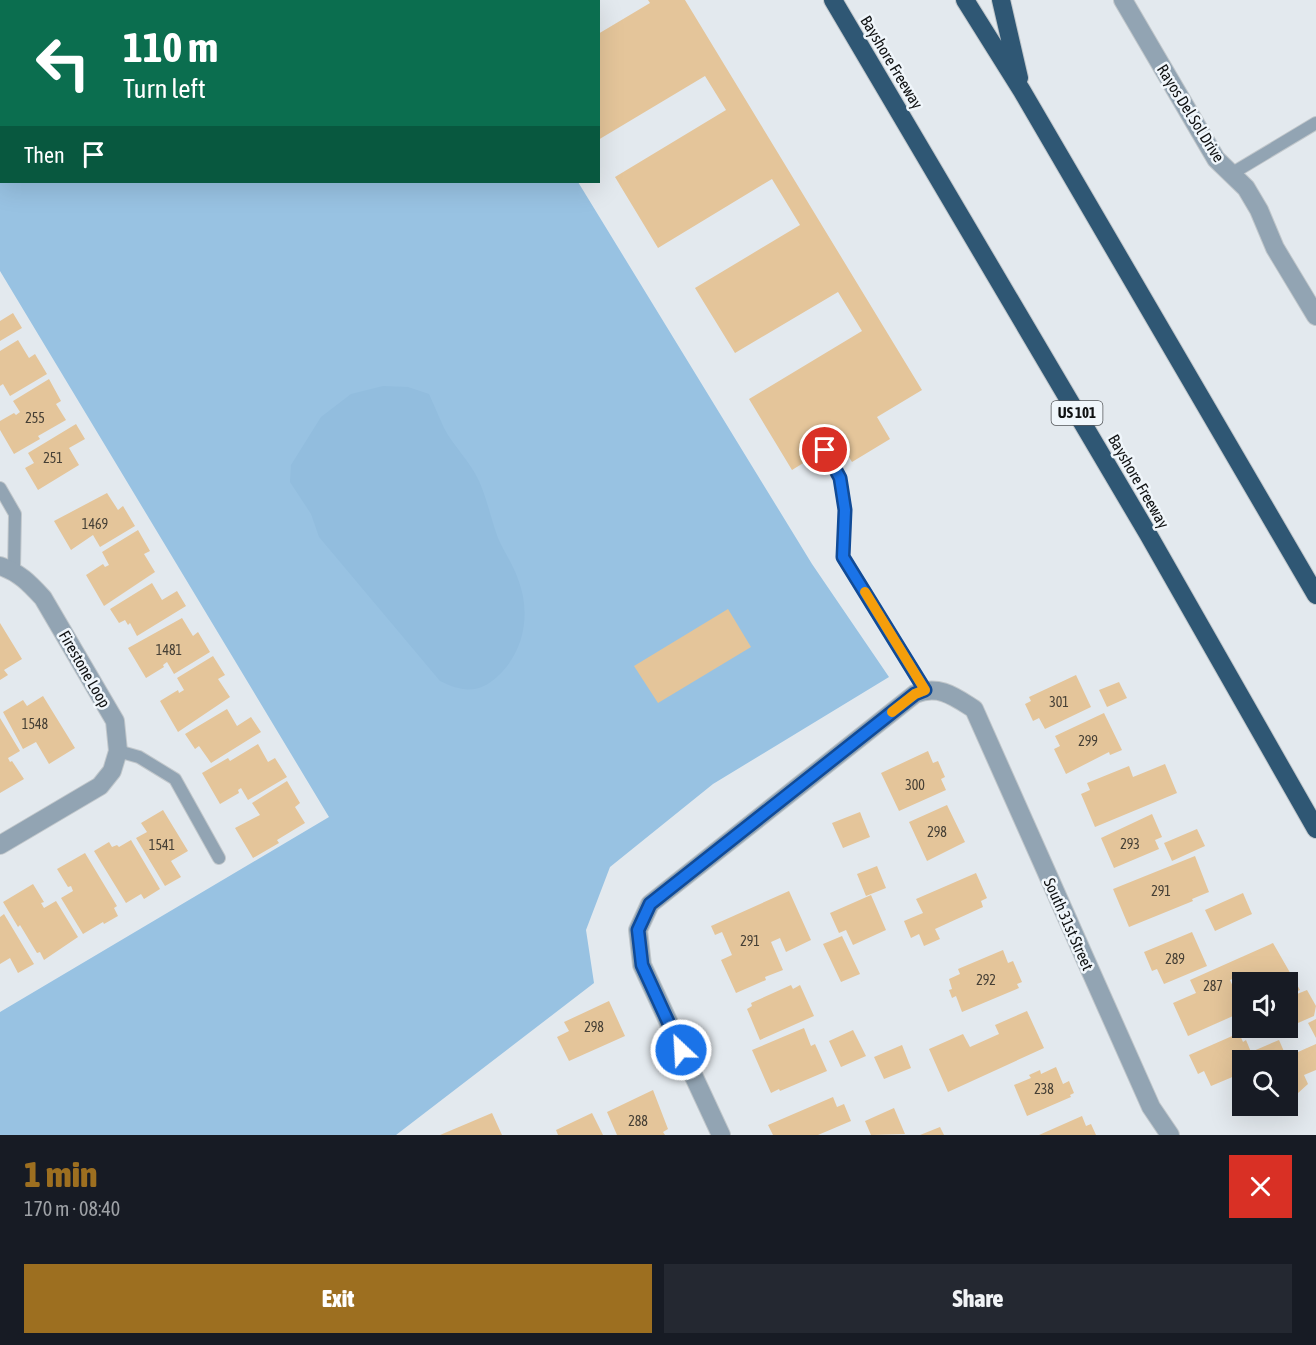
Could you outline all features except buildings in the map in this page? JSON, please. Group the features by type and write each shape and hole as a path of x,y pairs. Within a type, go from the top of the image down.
{"highway":[{"name":"Bayshore Freeway","path":"833,0 1142,524 1316,829"},
{"path":"965,0 1022,91 1316,595"},
{"path":"1001,0 1022,91"}],"street":[{"name":"Rayos Del Sol Drive","path":"1123,0 1216,159 1246,188 1259,210 1275,248 1316,315"},
{"name":"Firestone Loop","path":"0,845 100,786 112,771 118,751 116,721 44,598 31,584 7,568"},
{"name":"South 31st Street","path":"925,690 948,692 974,710 1151,1107 1170,1135"},
{"path":"721,1135 642,965 638,930 650,904 915,694 925,690"}],"lane":[{"path":"1231,174 1316,123"},
{"path":"825,450 840,478 845,510 843,557 925,690"},
{"path":"0,488 15,514 7,568"},
{"path":"118,751 139,757 175,778 219,858"}],"shaded area":[{"path":"0,183 579,183 812,564 889,677 713,784 610,867 586,930 594,983 396,1135 0,1135 0,1012 329,817 0,271"},
{"path":"383,386 408,387 429,394 444,428 479,481 498,538 518,579 525,618 520,643 507,666 484,686 463,689 440,681 319,537 311,514 290,482 291,465 321,417 351,394"}],"slow traffic":[{"path":"865,592 925,690 915,694 892,712"}],"route":[{"path":"681,1050 642,965 638,930 650,904 915,694 925,690 843,557 845,510 840,478 825,450"}]}
